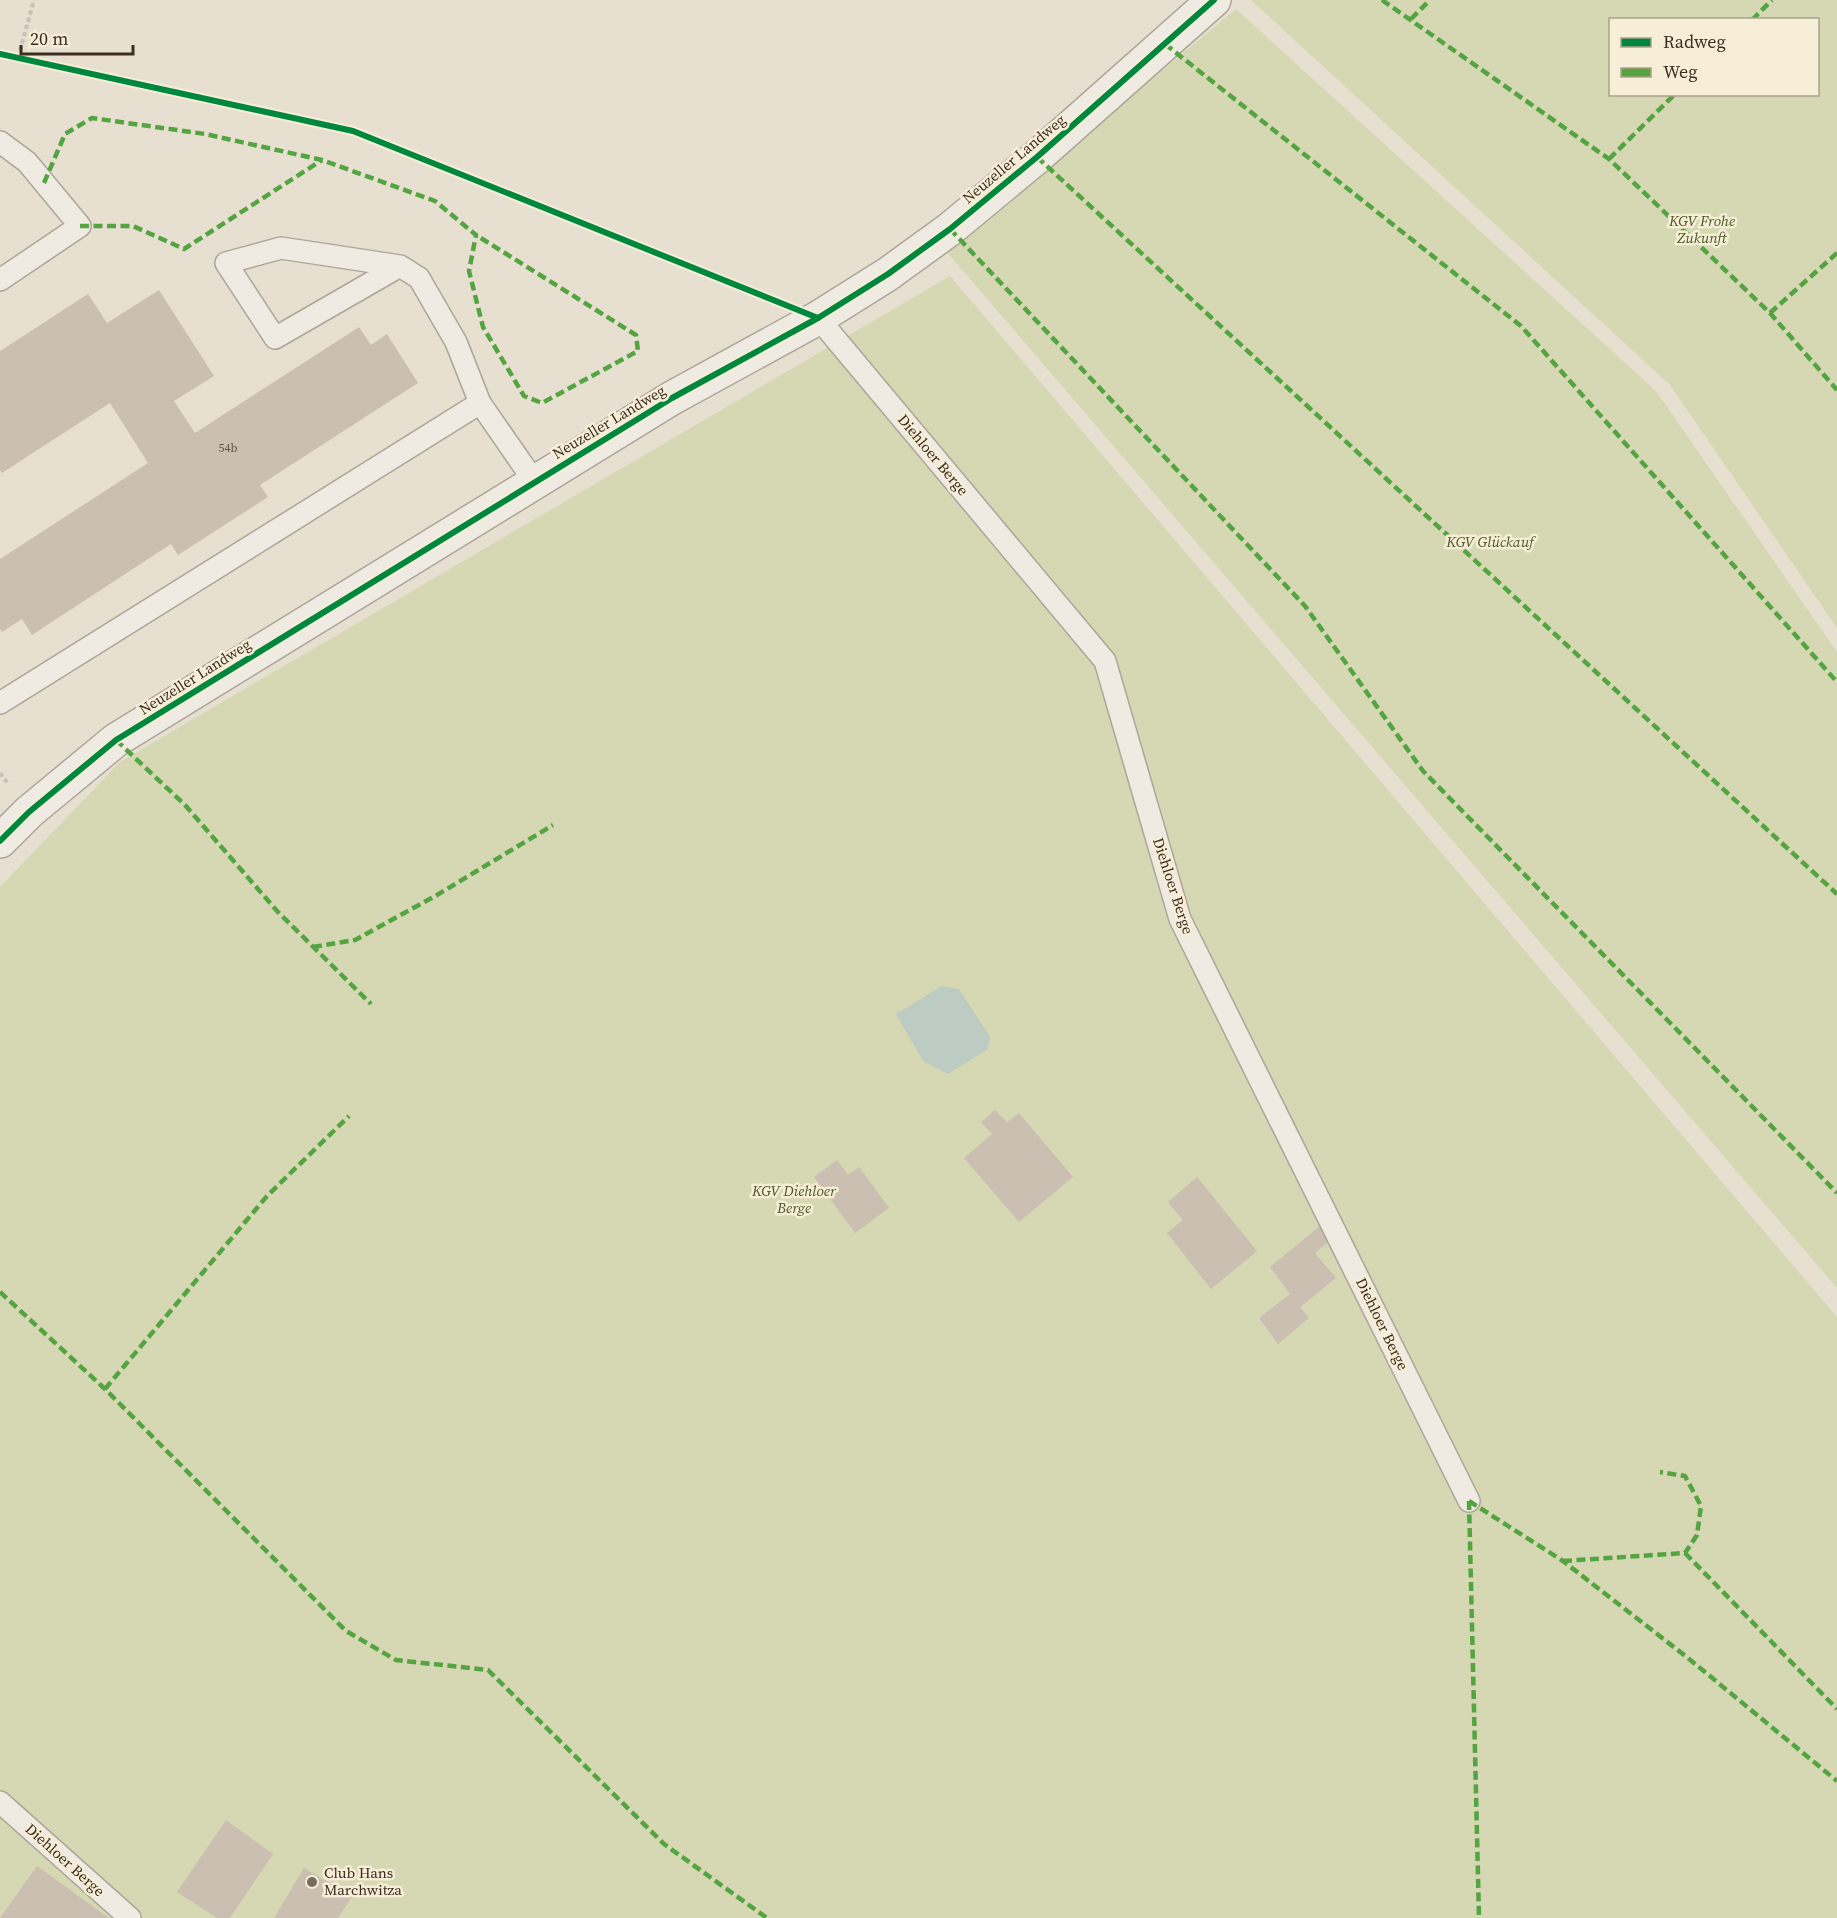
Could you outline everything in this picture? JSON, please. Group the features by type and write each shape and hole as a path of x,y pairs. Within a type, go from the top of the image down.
{"street":[{"name":"Neuzeller Landweg","path":"0,841 29,812 116,740 534,481 672,398 818,318 888,274 950,230 1037,157 1214,0"}],"lane":[{"path":"0,142 27,162 81,226 0,280"},
{"path":"400,266 275,338 226,263 281,248 400,266 419,278 456,342 480,403 534,481"},
{"name":"Diehloer Berge","path":"818,318 1105,661 1180,919 1469,1501"},
{"path":"0,703 480,403"},
{"name":"Diehloer Berge","path":"0,1802 130,1918"}],"path":[{"path":"18,58 34,0"}],"green space":[{"name":"KGV Frohe Zukunft","path":"1251,0 1837,0 1837,628 1670,385"},
{"name":"KGV Glückauf","path":"1236,9 1656,391 1837,652 1837,1288 946,251"},
{"name":"KGV Diehloer Berge","path":"950,276 1837,1317 1837,1918 0,1918 0,887 120,762"}],"shaded area":[{"path":"942,986 959,989 990,1037 988,1049 948,1074 923,1061 896,1014"}],"building":[{"path":"159,290 214,376 174,401 195,433 359,327 371,345 387,334 418,383 260,485 268,497 178,555 171,544 32,635 22,619 2,632 0,629 0,559 148,463 110,403 2,473 0,470 0,351 88,294 107,323"},
{"path":"995,1110 1007,1122 1019,1113 1073,1177 1019,1222 964,1158 992,1134 981,1122"},
{"path":"837,1160 848,1175 859,1167 889,1208 855,1233 814,1177"},
{"path":"1197,1177 1257,1251 1211,1289 1167,1233 1183,1220 1168,1202"},
{"path":"1320,1226 1331,1240 1315,1253 1336,1278 1300,1307 1309,1318 1278,1344 1259,1318 1290,1294 1270,1267"},
{"path":"226,1820 273,1854 230,1918 217,1918 177,1892"},
{"path":"37,1866 109,1918 0,1918"},
{"name":"Club Hans Marchwitza","path":"304,1868 352,1897 338,1918 274,1918"}],"marked path":[{"path":"1382,0 1609,159 1770,313 1837,390"},
{"path":"1411,19 1430,0"},
{"path":"1754,18 1772,0"},
{"path":"1165,44 1521,326 1837,682"},
{"path":"1609,159 1673,96"},
{"path":"44,183 65,134 92,118 205,134 322,160 435,201 476,235 469,271 483,327 524,396 542,403 638,351 636,335 476,235"},
{"path":"1037,157 1837,894"},
{"path":"80,226 133,226 184,249 322,160"},
{"path":"950,229 1305,606 1423,771 1837,1193"},
{"path":"1770,313 1837,253"},
{"path":"116,740 185,805 277,911 371,1004"},
{"path":"313,947 355,940 437,895 553,825"},
{"path":"105,1389 267,1196 349,1116"},
{"path":"0,1292 105,1389 346,1631 396,1660 488,1670 664,1844 767,1918"},
{"path":"1563,1561 1685,1553 1697,1535 1701,1506 1685,1476 1660,1472"},
{"path":"1469,1501 1563,1561 1688,1658 1837,1781"},
{"path":"1469,1501 1479,1918"},
{"path":"1685,1553 1837,1709"}],"cycle path":[{"path":"0,841 29,812 116,740 672,398 818,318 888,274 950,229 1037,157 1214,0"},
{"path":"0,54 353,131 818,318"}],"place":[{"name":"Club Hans Marchwitza","path":"312,1882"}]}
